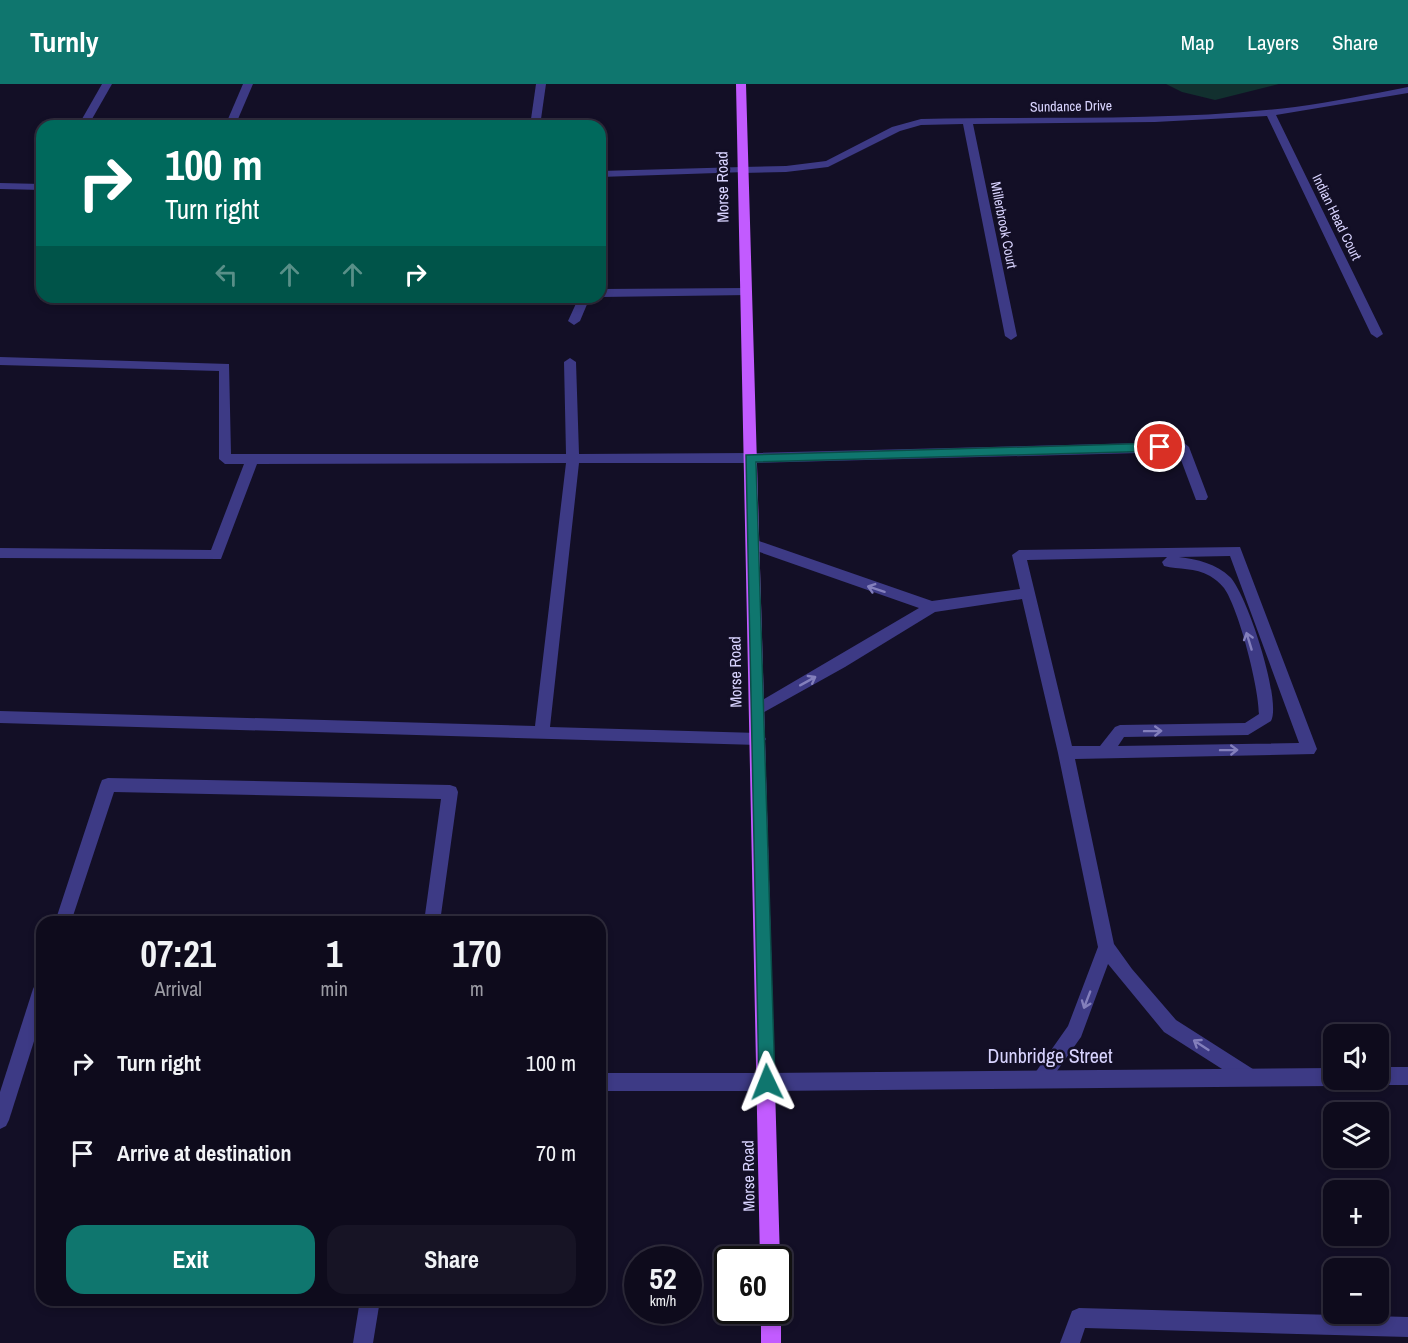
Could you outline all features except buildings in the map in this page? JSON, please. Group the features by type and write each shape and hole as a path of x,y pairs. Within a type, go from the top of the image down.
{"main road":[{"name":"Morse Road","path":"741,84 770,1246"},
{"path":"771,1324 771,1343"}],"street":[{"path":"86,120 107,84"},
{"path":"233,120 248,84"},
{"path":"536,120 541,84"},
{"name":"Sundance Drive","path":"606,174 742,171 828,164 896,129 921,122 1152,118 1270,112 1408,90"},
{"name":"Indian Head Court","path":"1270,112 1377,334"},
{"name":"Millerbrook Court","path":"967,121 1011,336"},
{"path":"0,186 36,187"},
{"path":"606,293 746,292"},
{"path":"574,321 582,303"},
{"path":"0,361 225,367 225,459 750,458 1183,447 1202,496"},
{"path":"542,732 573,458 570,362"},
{"path":"0,553 216,555 252,459"},
{"path":"753,544 932,607"},
{"path":"1066,753 1309,749 1235,551 1019,555 1066,753 1106,947 1126,975 1170,1026 1250,1077"},
{"path":"1041,555 1068,564 1184,562 1211,569 1229,584 1237,602 1266,696 1266,717 1248,729 1120,731 1104,752"},
{"path":"757,710 932,607 1028,592"},
{"path":"0,717 758,740"},
{"path":"65,916 108,785 450,792 433,916"},
{"path":"1041,1079 1075,1031 1106,947"},
{"path":"0,1120 36,1008"},
{"path":"1389,1076 1408,1076"},
{"name":"Dunbridge Street","path":"606,1082 1323,1077"},
{"path":"363,1343 369,1306"},
{"path":"1070,1343 1079,1318 1408,1327"}],"green space":[{"path":"1166,84 1279,84 1215,100 1182,92"}],"route":[{"path":"767,1082 750,458 1160,447"}]}
